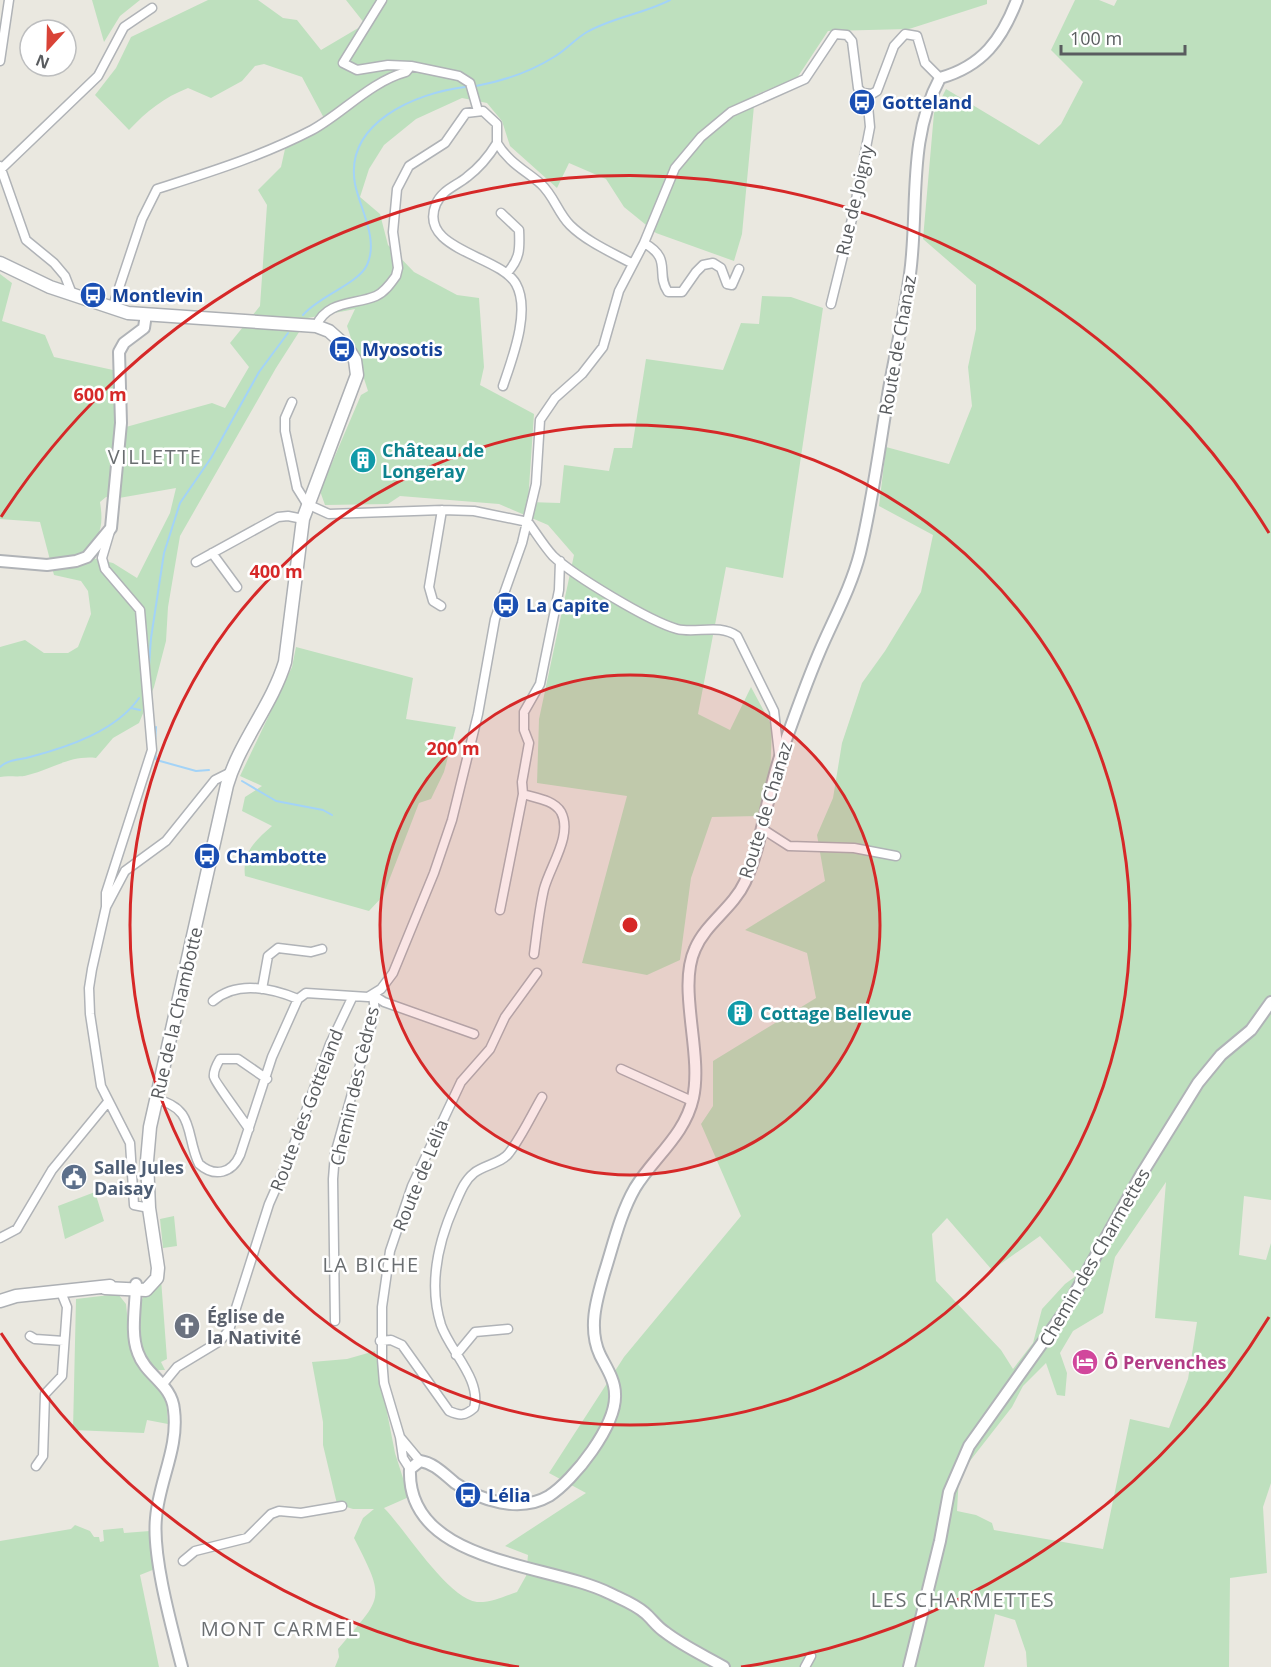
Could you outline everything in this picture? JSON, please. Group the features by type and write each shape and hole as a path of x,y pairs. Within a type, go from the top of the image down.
{"main road":[{"path":"0,263 25,277 112,309 146,314 316,326"},
{"name":"Rue de la Chambotte","path":"136,1287 148,1280 152,1274 155,1257 148,1208 147,1161 156,1099 231,772 281,677 285,662 303,519 307,504 351,398 357,375 355,360 347,346 329,330 316,326"},
{"path":"0,1301 16,1296 105,1288 114,1284 136,1287"}],"street":[{"path":"0,61 9,0"},
{"path":"382,0 343,63 357,70 388,65 411,66 459,76 470,83 478,111"},
{"path":"156,1099 170,1102 182,1112 196,1158 204,1168 212,1171 227,1171 234,1168 267,1079 272,1057 298,999 306,993 352,998 373,995 393,973 443,850 476,724 495,619 528,522 536,484 540,420 555,398 594,361 603,347 615,302 644,243 669,178 683,156 731,112 805,79 835,34 847,35 852,41 858,88 867,94 877,91 894,46 904,34 917,36 925,63 940,78 985,56 1004,32 1017,0"},
{"path":"72,294 65,276 54,263 26,240 1,168 98,76 124,27 152,8"},
{"path":"112,309 142,219 157,189 239,163 281,145 315,128 337,111 406,72 411,66"},
{"name":"Route de Chanaz","path":"420,1461 429,1462 467,1490 492,1499 522,1505 548,1496 578,1469 596,1445 614,1405 613,1383 594,1334 594,1317 600,1288 627,1204 637,1185 677,1134 692,1101 695,1083 690,961 700,938 731,904 743,885 780,757 817,656 859,556 911,269 917,153 927,109 940,78"},
{"name":"Rue de Joigny","path":"831,304 853,215 870,127 867,94"},
{"path":"316,326 320,317 327,310 378,295 396,276 394,208 397,189 402,177 418,158 445,142 466,113 478,111 491,117 497,124 497,143 505,157 550,193 570,225 580,234 633,264"},
{"path":"497,143 477,168 444,192 433,212 434,223 446,240 507,273 516,284 520,322 503,386"},
{"path":"501,213 519,230 520,251 517,263 507,273"},
{"path":"644,243 657,250 661,258 664,285 668,292 682,292 704,265 713,263 721,268 727,284 732,285 740,269"},
{"path":"146,314 144,328 124,343 119,352 121,423 111,528 102,558 111,579 124,589 140,610 143,664 152,727 152,750 106,893 106,907 88,988 101,1086 107,1103 130,1143 134,1204 148,1208"},
{"path":"292,402 285,418 285,431 297,488 307,504 329,514 474,511 528,522 560,561 612,596 678,629 716,630 731,632 736,636 774,711 780,757"},
{"path":"441,606 433,601 429,587 442,510"},
{"path":"196,562 278,517 303,519"},
{"path":"0,561 47,565 76,561 87,557 111,528"},
{"path":"212,553 237,587"},
{"path":"500,910 523,794 522,782 529,743 524,730 524,712 540,684 560,590 560,561"},
{"path":"106,907 125,871 166,841 215,780 231,772"},
{"path":"523,794 556,806 564,824 563,837 544,888 534,954"},
{"path":"761,828 789,846 854,848 897,856"},
{"path":"262,989 267,956 278,948 311,952 322,949"},
{"name":"Route de Lélia","path":"410,1469 403,1458 400,1437 384,1383 380,1341 382,1306 390,1251 412,1186 460,1082 490,1049 505,1017 537,973"},
{"path":"213,1001 222,993 233,989 253,987 298,999"},
{"path":"373,995 384,1002 474,1034"},
{"name":"Chemin des Cèdres","path":"335,1321 333,1179 335,1154 375,1012 373,995"},
{"name":"Route des Gotteland","path":"163,1384 177,1368 220,1341 230,1330 269,1204 288,1161 330,1044 352,998"},
{"name":"Chemin des Charmettes","path":"909,1667 940,1541 949,1492 969,1446 1056,1327 1142,1175 1198,1083 1221,1055 1251,1030 1271,1002"},
{"path":"249,1129 233,1103 217,1085 213,1076 215,1066 220,1059 238,1059 267,1079"},
{"path":"621,1069 692,1101"},
{"path":"380,1341 391,1340 402,1345 449,1411 459,1415 467,1414 474,1408 477,1399 475,1390 441,1322 436,1293 436,1262 440,1240 464,1184 474,1172 508,1155 542,1097"},
{"path":"0,1238 17,1229 52,1170 107,1103"},
{"path":"136,1287 135,1316 138,1353 171,1396 175,1432 156,1522 165,1590 183,1667"},
{"path":"36,1466 43,1456 45,1394 62,1376 67,1307 61,1292"},
{"path":"456,1355 475,1332 508,1329"},
{"path":"30,1336 64,1341"},
{"name":"Route de Lélia","path":"400,1437 420,1461"},
{"path":"420,1461 410,1469 412,1491 428,1520 462,1548 576,1580 606,1592 640,1609 664,1632 724,1667"},
{"path":"183,1561 195,1551 247,1538 271,1514 279,1511 301,1514 342,1506"},
{"path":"805,1667 811,1656"}],"green space":[{"path":"92,0 140,0 120,16 104,42"},
{"path":"208,0 258,0 283,18 297,20 321,50 365,24 346,0 987,0 987,4 909,29 828,31 797,78 755,95 742,234 734,261 656,233 624,207 606,179 569,163 557,188 510,146 502,121 487,103 462,98 416,119 384,145 369,169 360,197 380,214 388,245 414,272 457,295 479,298 484,367 480,385 534,414 528,502 560,503 564,465 609,471 614,448 632,448 646,359 723,370 741,323 759,324 762,296 791,297 823,308 783,578 726,567 698,714 730,730 751,687 772,726 770,781 759,816 712,817 691,878 680,960 647,975 582,963 627,796 537,783 539,719 574,555 548,525 499,504 400,496 388,504 325,505 320,491 361,395 368,391 347,326 355,309 308,318 276,368 180,536 168,607 166,641 154,687 139,723 113,738 96,758 70,760 25,776 0,777 0,647 25,640 44,653 68,653 78,647 91,614 88,591 81,581 54,575 40,522 0,519 0,274 12,283 2,321 45,335 54,357 113,370 126,427 212,403 225,408 249,367 230,343 260,306 267,205 258,190 281,167 285,149 329,123 325,120 302,77 264,64 255,66 242,81 211,98 188,88 179,92 156,106 129,130 95,95 116,68 131,37","holes":["176,488 170,513 137,578 113,563 84,556 100,531 100,502 106,497 119,498"]},
{"path":"1075,0 1099,0 1114,6 1117,0 1271,0 1271,1200 1244,1196 1239,1255 1266,1260 1271,1243 1271,1483 1263,1507 1267,1573 1230,1578 1229,1667 1027,1667 1026,1652 1015,1620 995,1614 984,1667 335,1667 339,1657 338,1649 364,1618 375,1598 372,1575 354,1538 363,1518 374,1509 353,1509 337,1504 323,1445 323,1422 312,1362 347,1359 375,1351 395,1453 409,1497 384,1508 440,1576 466,1598 477,1602 487,1601 517,1592 526,1576 528,1555 505,1546 586,1493 549,1473 624,1357 741,1216 701,1124 713,1106 713,1061 816,998 807,953 745,930 825,881 817,835 833,798 842,743 862,683 885,651 921,592 933,535 879,506 886,447 949,464 972,406 968,367 976,329 976,285 923,239 934,113 946,89 1039,145 1061,124 1083,82 1051,50","holes":["1166,1182 1155,1318 1197,1322 1188,1379 1169,1428 1130,1419 1103,1549 994,1530 992,1523 976,1515 957,1511 959,1475 1012,1407 1023,1386 1046,1363 1057,1395 1065,1396 1067,1373 1060,1353 1073,1331 1103,1313 1115,1257","947,1218 992,1270 1040,1236 1076,1276 1065,1284 1042,1309 1033,1343 1013,1369 1001,1350 936,1281 932,1234"]},
{"path":"296,647 413,678 406,719 456,727 444,772 431,799 419,803 383,896 369,911 245,876 246,860 251,848 272,826 242,811 245,797 262,786 240,776 292,667"},
{"path":"95,1192 104,1221 65,1239 58,1206"},
{"path":"174,1216 177,1246 163,1248 160,1219"},
{"path":"161,1279 167,1359 161,1362 165,1370 158,1370 147,1357 140,1336 139,1324 139,1313 144,1296"},
{"path":"118,1294 126,1304 131,1353 141,1370 166,1398 168,1424 147,1420 144,1433 73,1430 76,1299"},
{"path":"75,1525 90,1531 94,1537 99,1537 100,1542 104,1541 103,1530 123,1528 124,1533 150,1531 155,1569 140,1575 159,1667 0,1667 0,1541 71,1529"}],"waterway":[{"path":"476,86 506,79 526,71 554,57 597,27 670,0"},
{"path":"303,315 318,302 355,278 367,265 370,255 370,235 357,194 355,163 361,144 372,128 405,104 445,90 465,87"},
{"path":"149,666 164,553 180,503 211,458 259,372 288,333"},
{"path":"0,767 11,761 60,748 90,736 118,720 139,698"},
{"path":"131,708 140,710"},
{"path":"155,743 156,727"},
{"path":"155,752 156,759 160,761 196,771 209,770"},
{"path":"242,781 276,801 323,810 332,815"}],"place":[{"name":"Gotteland","path":"862,102"},
{"name":"Montlevin","path":"93,295"},
{"name":"Myosotis","path":"342,349"},
{"name":"Château de Longeray","path":"363,460"},
{"name":"La Capite","path":"506,605"},
{"name":"Chambotte","path":"207,856"},
{"name":"Cottage Bellevue","path":"740,1013"},
{"name":"Salle Jules Daisay","path":"74,1177"},
{"name":"Église de la Nativité","path":"187,1326"},
{"name":"Ô Pervenches","path":"1085,1362"},
{"name":"Lélia","path":"468,1495"}],"district":[{"name":"VILLETTE","path":"155,456"},
{"name":"LA BICHE","path":"371,1264"},
{"name":"LES CHARMETTES","path":"963,1599"},
{"name":"MONT CARMEL","path":"280,1628"}]}
